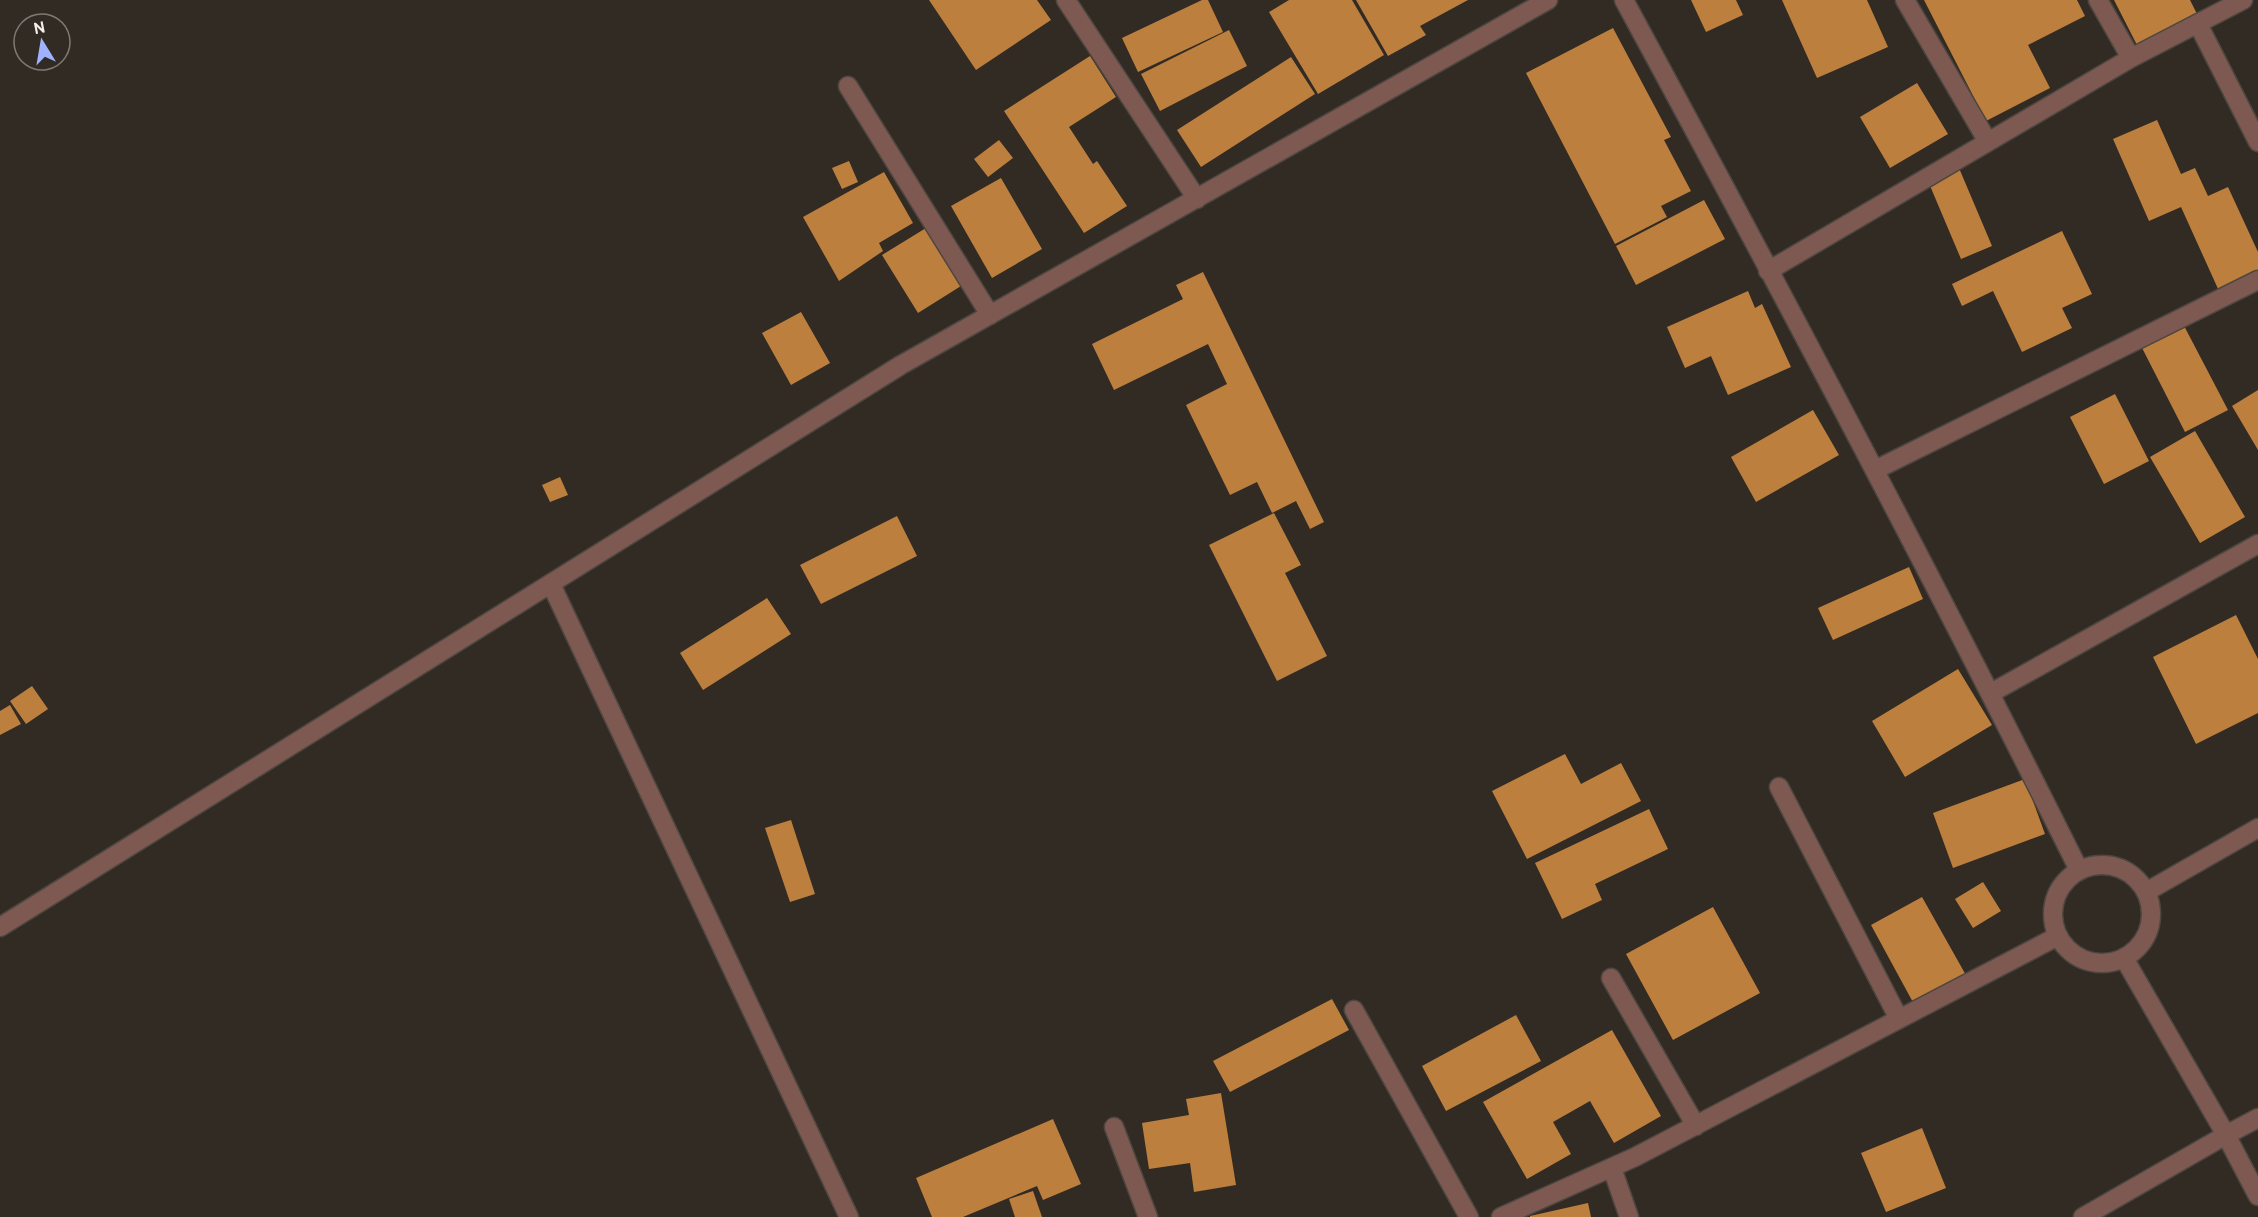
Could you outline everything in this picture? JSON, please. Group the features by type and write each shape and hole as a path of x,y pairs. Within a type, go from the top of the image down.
{"street":[{"path":"1066,0 1197,199"},
{"path":"0,927 901,365 1548,0"},
{"path":"1624,0 1875,470 1991,693 2079,870"},
{"path":"1905,0 1988,142"},
{"path":"2098,0 2131,58"},
{"path":"1768,271 2131,58 2244,0"},
{"path":"2198,24 2258,142"},
{"path":"848,86 990,315"},
{"path":"1875,470 2258,280"},
{"path":"1991,693 2258,544"},
{"path":"551,584 849,1217"},
{"path":"1779,788 1899,1019"},
{"path":"2146,892 2258,828"},
{"path":"2094,865 2110,865 2125,870 2137,879 2146,892 2151,906 2151,921 2146,936 2137,949 2124,958 2109,963 2094,963 2079,958 2058,936 2053,921 2053,906 2062,885 2079,870 2094,865"},
{"path":"1501,1217 1612,1168 2058,936"},
{"path":"2124,958 2226,1135 2258,1196"},
{"path":"1611,978 1696,1125"},
{"path":"1354,1010 1469,1217"},
{"path":"2083,1217 2258,1118"},
{"path":"1113,1127 1148,1217"},
{"path":"1612,1168 1629,1217"}],"building":[{"path":"929,0 1037,0 1051,20 976,70"},
{"path":"1202,0 1208,0 1223,32 1138,72 1122,38"},
{"path":"1289,0 1352,0 1384,55 1318,94 1269,12"},
{"path":"1356,0 1468,0 1420,26 1426,35 1388,56"},
{"path":"1691,0 1736,0 1743,15 1706,32"},
{"path":"1782,0 1867,0 1888,47 1817,78"},
{"path":"1924,0 2077,0 2085,16 2028,45 2050,88 1986,121"},
{"path":"2114,0 2190,0 2198,16 2138,47"},
{"path":"1613,28 1671,137 1664,140 1691,191 1661,206 1667,217 1615,244 1526,73"},
{"path":"1229,30 1247,66 1160,111 1141,74"},
{"path":"1090,56 1116,97 1069,127 1093,164 1097,161 1127,206 1084,233 1004,111"},
{"path":"1291,57 1315,94 1201,167 1177,130"},
{"path":"1917,83 1948,134 1890,168 1860,117"},
{"path":"2157,120 2181,174 2195,168 2208,196 2228,187 2258,252 2258,273 2219,291 2181,207 2149,221 2113,139"},
{"path":"999,140 1013,158 988,177 974,159"},
{"path":"849,161 858,182 842,189 832,168"},
{"path":"1959,168 1992,246 1961,259 1928,181"},
{"path":"884,172 913,223 879,243 883,251 839,281 803,217"},
{"path":"1001,178 1042,249 992,278 951,206"},
{"path":"1704,200 1725,239 1636,285 1616,246"},
{"path":"926,228 961,286 918,313 882,255"},
{"path":"2062,231 2092,294 2062,308 2072,328 2022,352 1993,291 1962,306 1952,284"},
{"path":"1203,272 1324,522 1310,529 1296,501 1272,513 1257,482 1230,495 1186,405 1227,384 1208,344 1114,390 1092,344 1183,299 1176,285"},
{"path":"1748,291 1755,308 1762,304 1791,367 1728,395 1711,356 1685,368 1667,327"},
{"path":"801,312 830,363 791,385 762,333"},
{"path":"2181,320 2228,410 2185,432 2139,342"},
{"path":"2258,390 2258,450 2232,406"},
{"path":"2115,394 2149,461 2104,484 2070,417"},
{"path":"1813,410 1839,455 1756,502 1731,457"},
{"path":"2195,431 2245,517 2200,543 2150,457"},
{"path":"560,477 568,495 550,502 542,485"},
{"path":"1274,513 1301,565 1285,573 1327,656 1277,681 1209,545"},
{"path":"897,516 917,556 821,604 800,565"},
{"path":"1909,567 1923,599 1833,640 1818,608"},
{"path":"767,598 791,634 703,690 680,653"},
{"path":"2236,615 2258,659 2258,713 2196,744 2153,657"},
{"path":"1958,669 1992,725 1905,777 1872,721"},
{"path":"32,686 48,709 26,724 10,701"},
{"path":"10,705 21,724 0,735 0,711"},
{"path":"1565,754 1581,784 1621,763 1641,801 1527,859 1492,791"},
{"path":"2025,779 2045,834 1953,868 1933,813"},
{"path":"1649,809 1668,849 1595,884 1602,900 1562,919 1535,863"},
{"path":"791,820 815,894 790,902 765,828"},
{"path":"1983,882 2001,911 1973,928 1955,899"},
{"path":"1922,897 1967,977 1915,1006 1871,925"},
{"path":"1713,907 1760,993 1673,1040 1626,954"},
{"path":"1332,999 1349,1030 1230,1092 1213,1061"},
{"path":"1516,1015 1541,1061 1446,1111 1422,1066"},
{"path":"1612,1030 1661,1116 1614,1143 1590,1101 1553,1122 1571,1154 1527,1179 1483,1102"},
{"path":"1221,1093 1236,1185 1194,1192 1190,1163 1149,1169 1142,1123 1189,1115 1186,1099"},
{"path":"1053,1119 1081,1184 1043,1200 1037,1186 963,1217 932,1217 916,1178"},
{"path":"1922,1128 1946,1188 1886,1212 1861,1153"},
{"path":"1033,1191 1042,1217 1015,1217 1009,1199"},
{"path":"1588,1203 1591,1217 1530,1217 1530,1216"}]}
